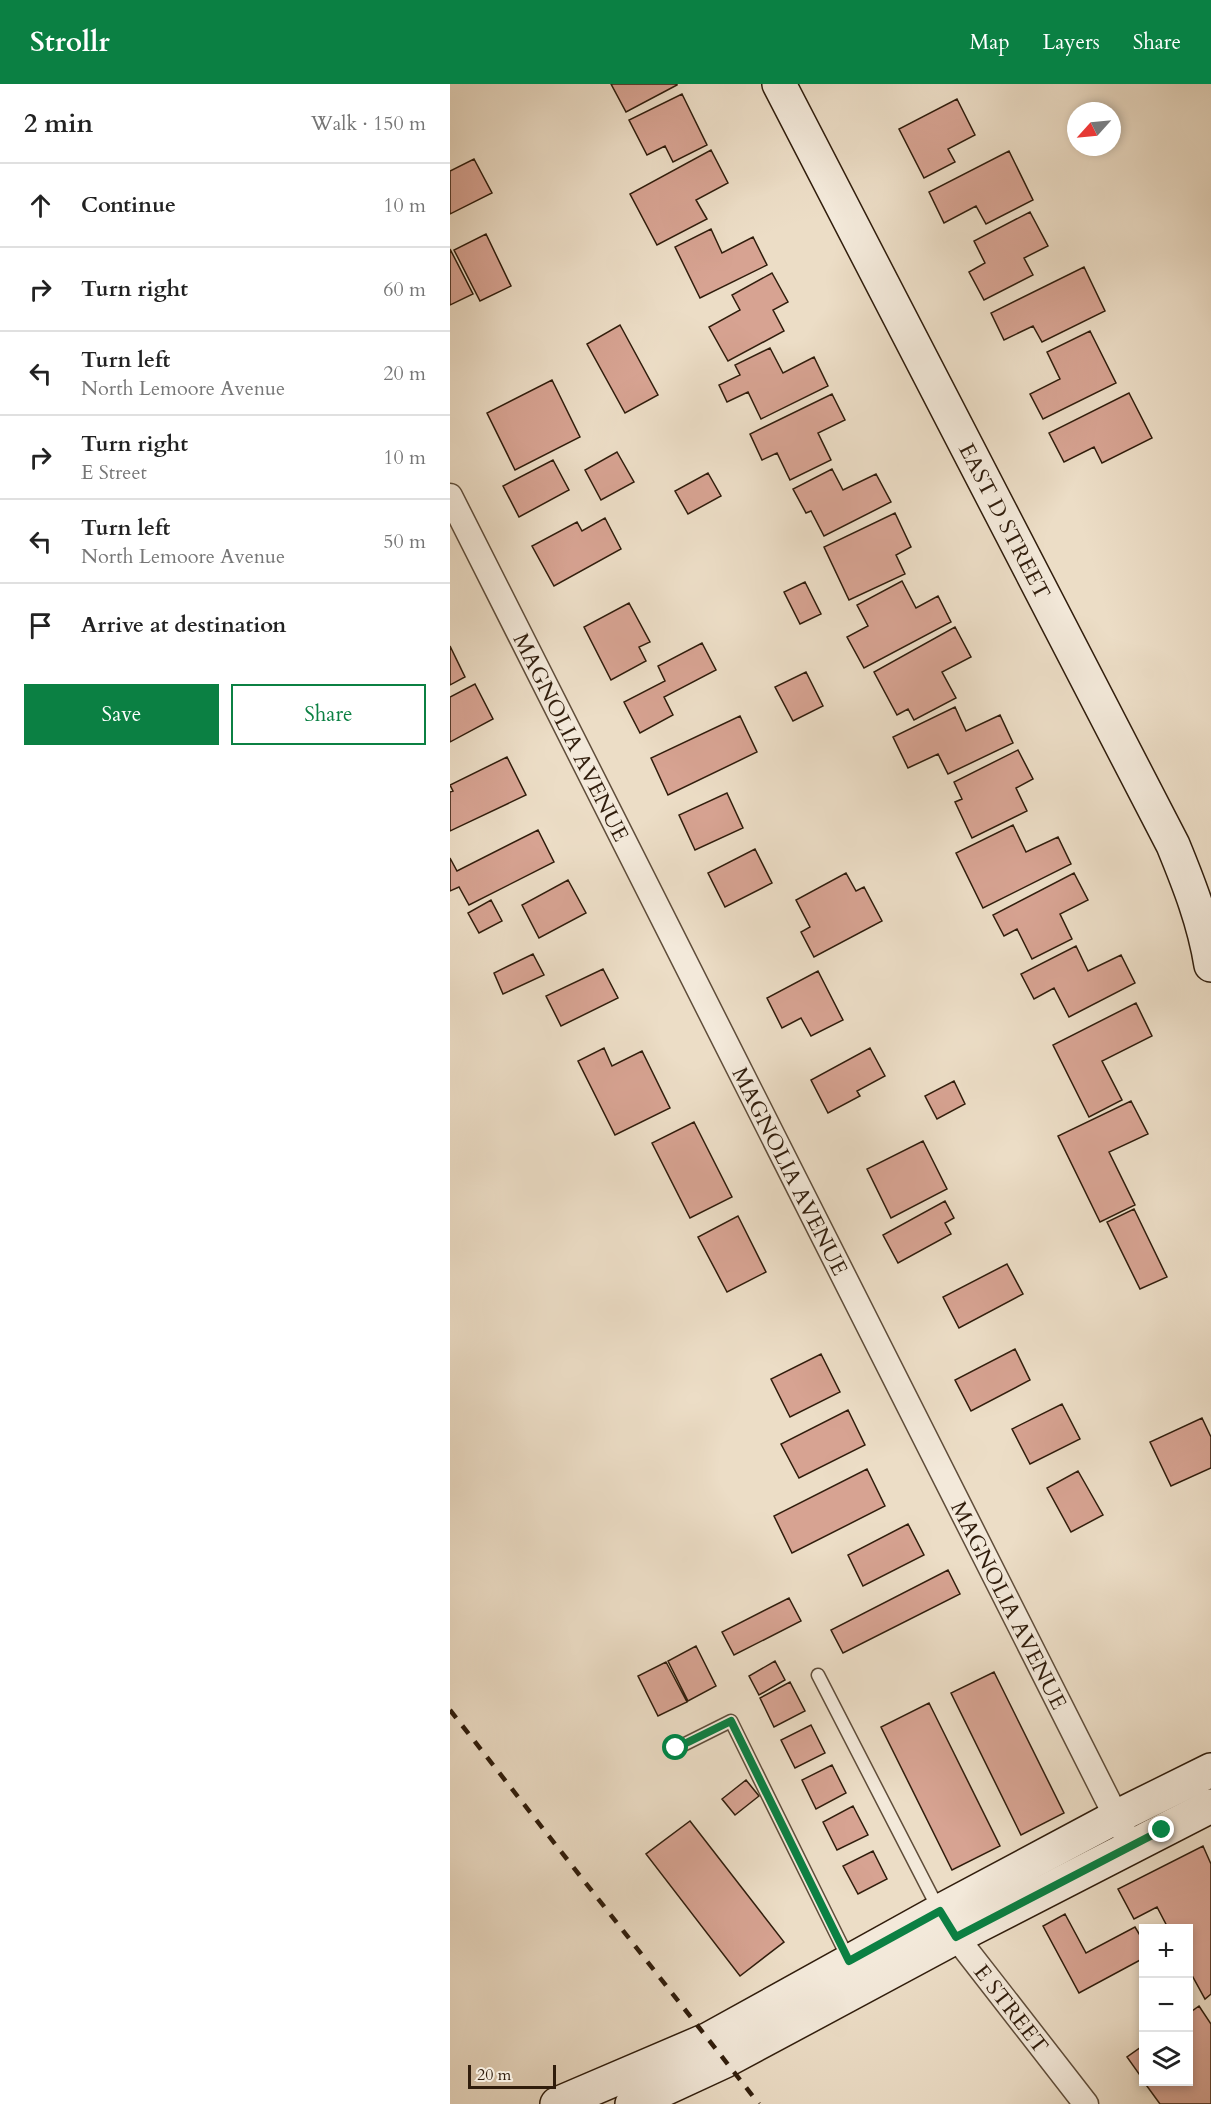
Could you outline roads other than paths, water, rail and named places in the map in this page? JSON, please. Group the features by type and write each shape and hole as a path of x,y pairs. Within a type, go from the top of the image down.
{"main road":[{"name":"EAST D STREET","path":"779,84 1173,845 1191,888 1203,926 1211,965"},
{"path":"557,2104 856,1974 948,1924 1116,1817 1211,1770"},
{"path":"948,1924 1131,1847 1206,1812"},
{"path":"632,2104 725,2061 856,1974"}],"street":[{"name":"MAGNOLIA AVENUE","path":"450,496 1131,1847"},
{"name":"E STREET","path":"948,1924 1086,2104"}],"lane":[{"path":"818,1674 948,1924"},
{"path":"676,1748 731,1721 856,1974"}],"railway":[{"path":"450,1710 759,2104"}]}
